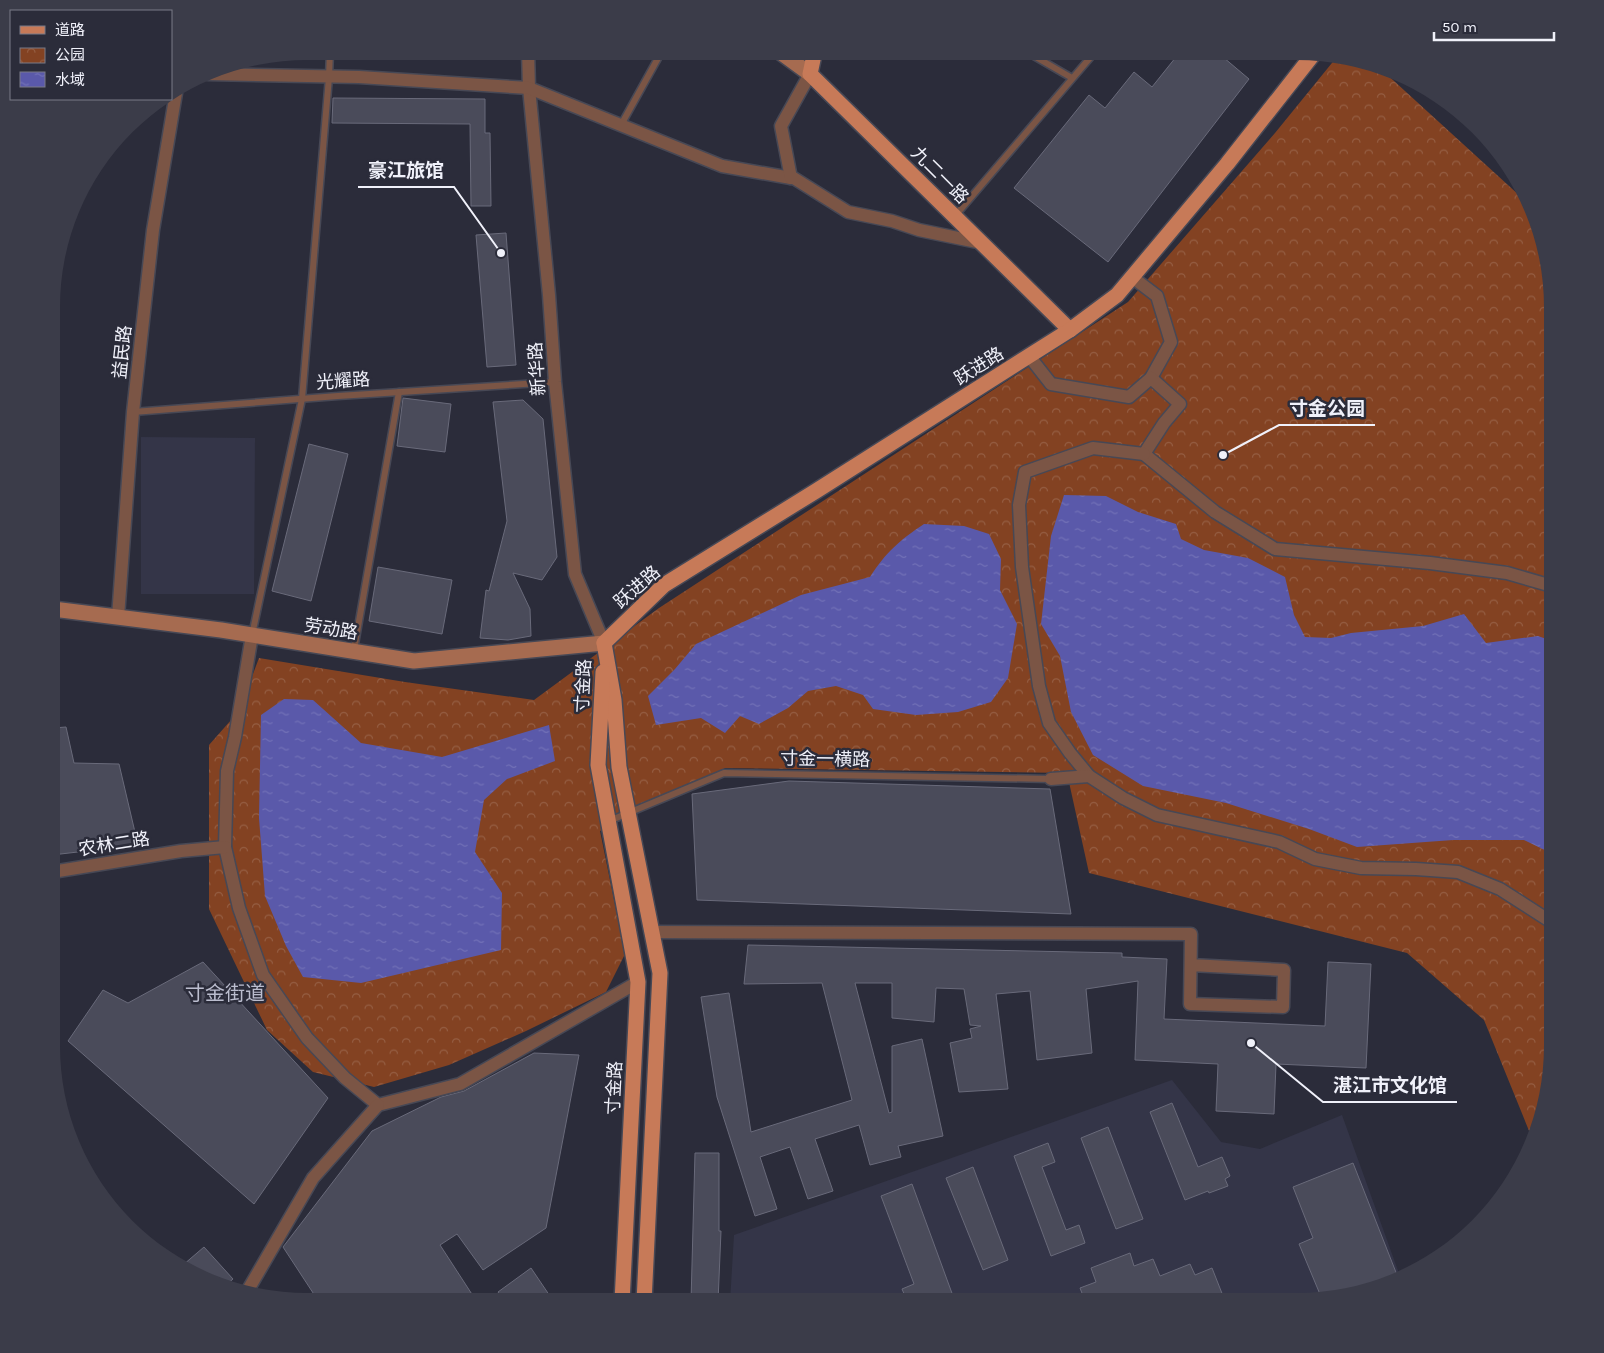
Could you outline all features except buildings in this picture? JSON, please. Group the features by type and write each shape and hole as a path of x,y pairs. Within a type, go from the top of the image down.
{"main road":[{"path":"810,74 813,60"},
{"name":"跃进路","path":"604,643 664,585 816,492 1070,330 1117,295 1227,164 1308,61"},
{"name":"九二一路","path":"810,74 1070,330"},
{"name":"寸金路","path":"604,643 614,700 619,767 660,973 644,1293"},
{"name":"寸金路","path":"604,643 598,765 638,982 622,1293"}],"street":[{"name":"新华路","path":"528,60 529,88 550,296 555,382 576,574 604,643"},
{"name":"九二一路","path":"791,60 810,74"},
{"path":"224,74 359,77 529,88 722,166 792,177 848,212 982,243"},
{"path":"790,178 781,126 810,74"},
{"name":"益民路","path":"118,617 133,412 153,230 175,98"},
{"path":"1029,356 1051,384 1129,397 1151,378 1171,342 1157,296 1132,277"},
{"path":"1144,454 1164,423 1180,404 1151,378"},
{"path":"1544,584 1507,573 1430,563 1275,548 1215,512 1144,454 1094,448 1025,472 1019,505 1022,567 1039,686 1049,723 1089,776 1122,798 1157,815 1279,842 1315,859 1361,868 1458,872 1500,889 1544,917"},
{"name":"劳动路","path":"60,610 252,635 414,661 604,643"},
{"path":"252,635 235,737 227,771 225,846 239,908 263,975 307,1038 345,1078 378,1105"},
{"path":"1051,779 1089,776"},
{"name":"农林二路","path":"60,871 181,851 225,846"},
{"path":"652,932 1191,934 1190,1004 1283,1007 1284,970 1191,965"},
{"path":"250,1286 313,1178 378,1105 460,1084 638,982"}],"lane":[{"path":"252,635 302,399 330,60"},
{"path":"621,125 658,60"},
{"path":"1041,60 1072,78"},
{"path":"954,216 1088,60"},
{"name":"光耀路","path":"133,412 555,382"},
{"path":"353,651 399,392"},
{"name":"寸金一横路","path":"609,821 724,772 1051,779"}],"shaded area":[{"path":"141,437 255,438 254,594 141,594"},
{"path":"1172,1080 1221,1142 1260,1149 1342,1115 1398,1271 1361,1285 1330,1291 1297,1293 731,1293 734,1235"}],"green space":[{"path":"1332,62 1361,68 1392,79 1516,192 1536,243 1542,274 1544,307 1544,1046 1542,1079 1536,1110 1529,1131 1484,1020 1407,953 1089,873 1067,773 725,768 600,831 625,954 606,992 526,1031 449,1065 374,1087 313,1072 267,1030 209,909 209,745 239,711 259,658 405,682 534,700 659,608 1128,302 1275,133"}],"water":[{"path":"1064,495 1106,496 1138,512 1176,524 1181,539 1204,550 1248,558 1285,577 1294,615 1305,637 1331,638 1351,633 1423,626 1464,614 1486,643 1538,636 1544,638 1544,850 1524,840 1453,840 1357,847 1309,829 1226,803 1143,786 1093,755 1071,712 1060,656 1041,624 1051,536"},
{"path":"924,524 964,526 989,534 1001,559 1000,590 1017,624 1008,678 991,702 958,712 916,715 873,709 863,695 836,686 808,691 788,708 759,724 740,716 725,733 701,718 656,725 648,696 675,669 696,644 801,595 870,577 894,547"},
{"path":"284,699 313,700 361,743 442,757 549,725 555,761 507,779 484,800 475,852 502,893 501,950 361,983 303,977 286,946 265,896 259,818 261,715"}],"place":[{"name":"豪江旅馆","path":"501,253"},
{"name":"寸金公园","path":"1223,455"},
{"name":"湛江市文化馆","path":"1251,1043"}],"district":[{"name":"寸金街道","path":"225,993"}]}
